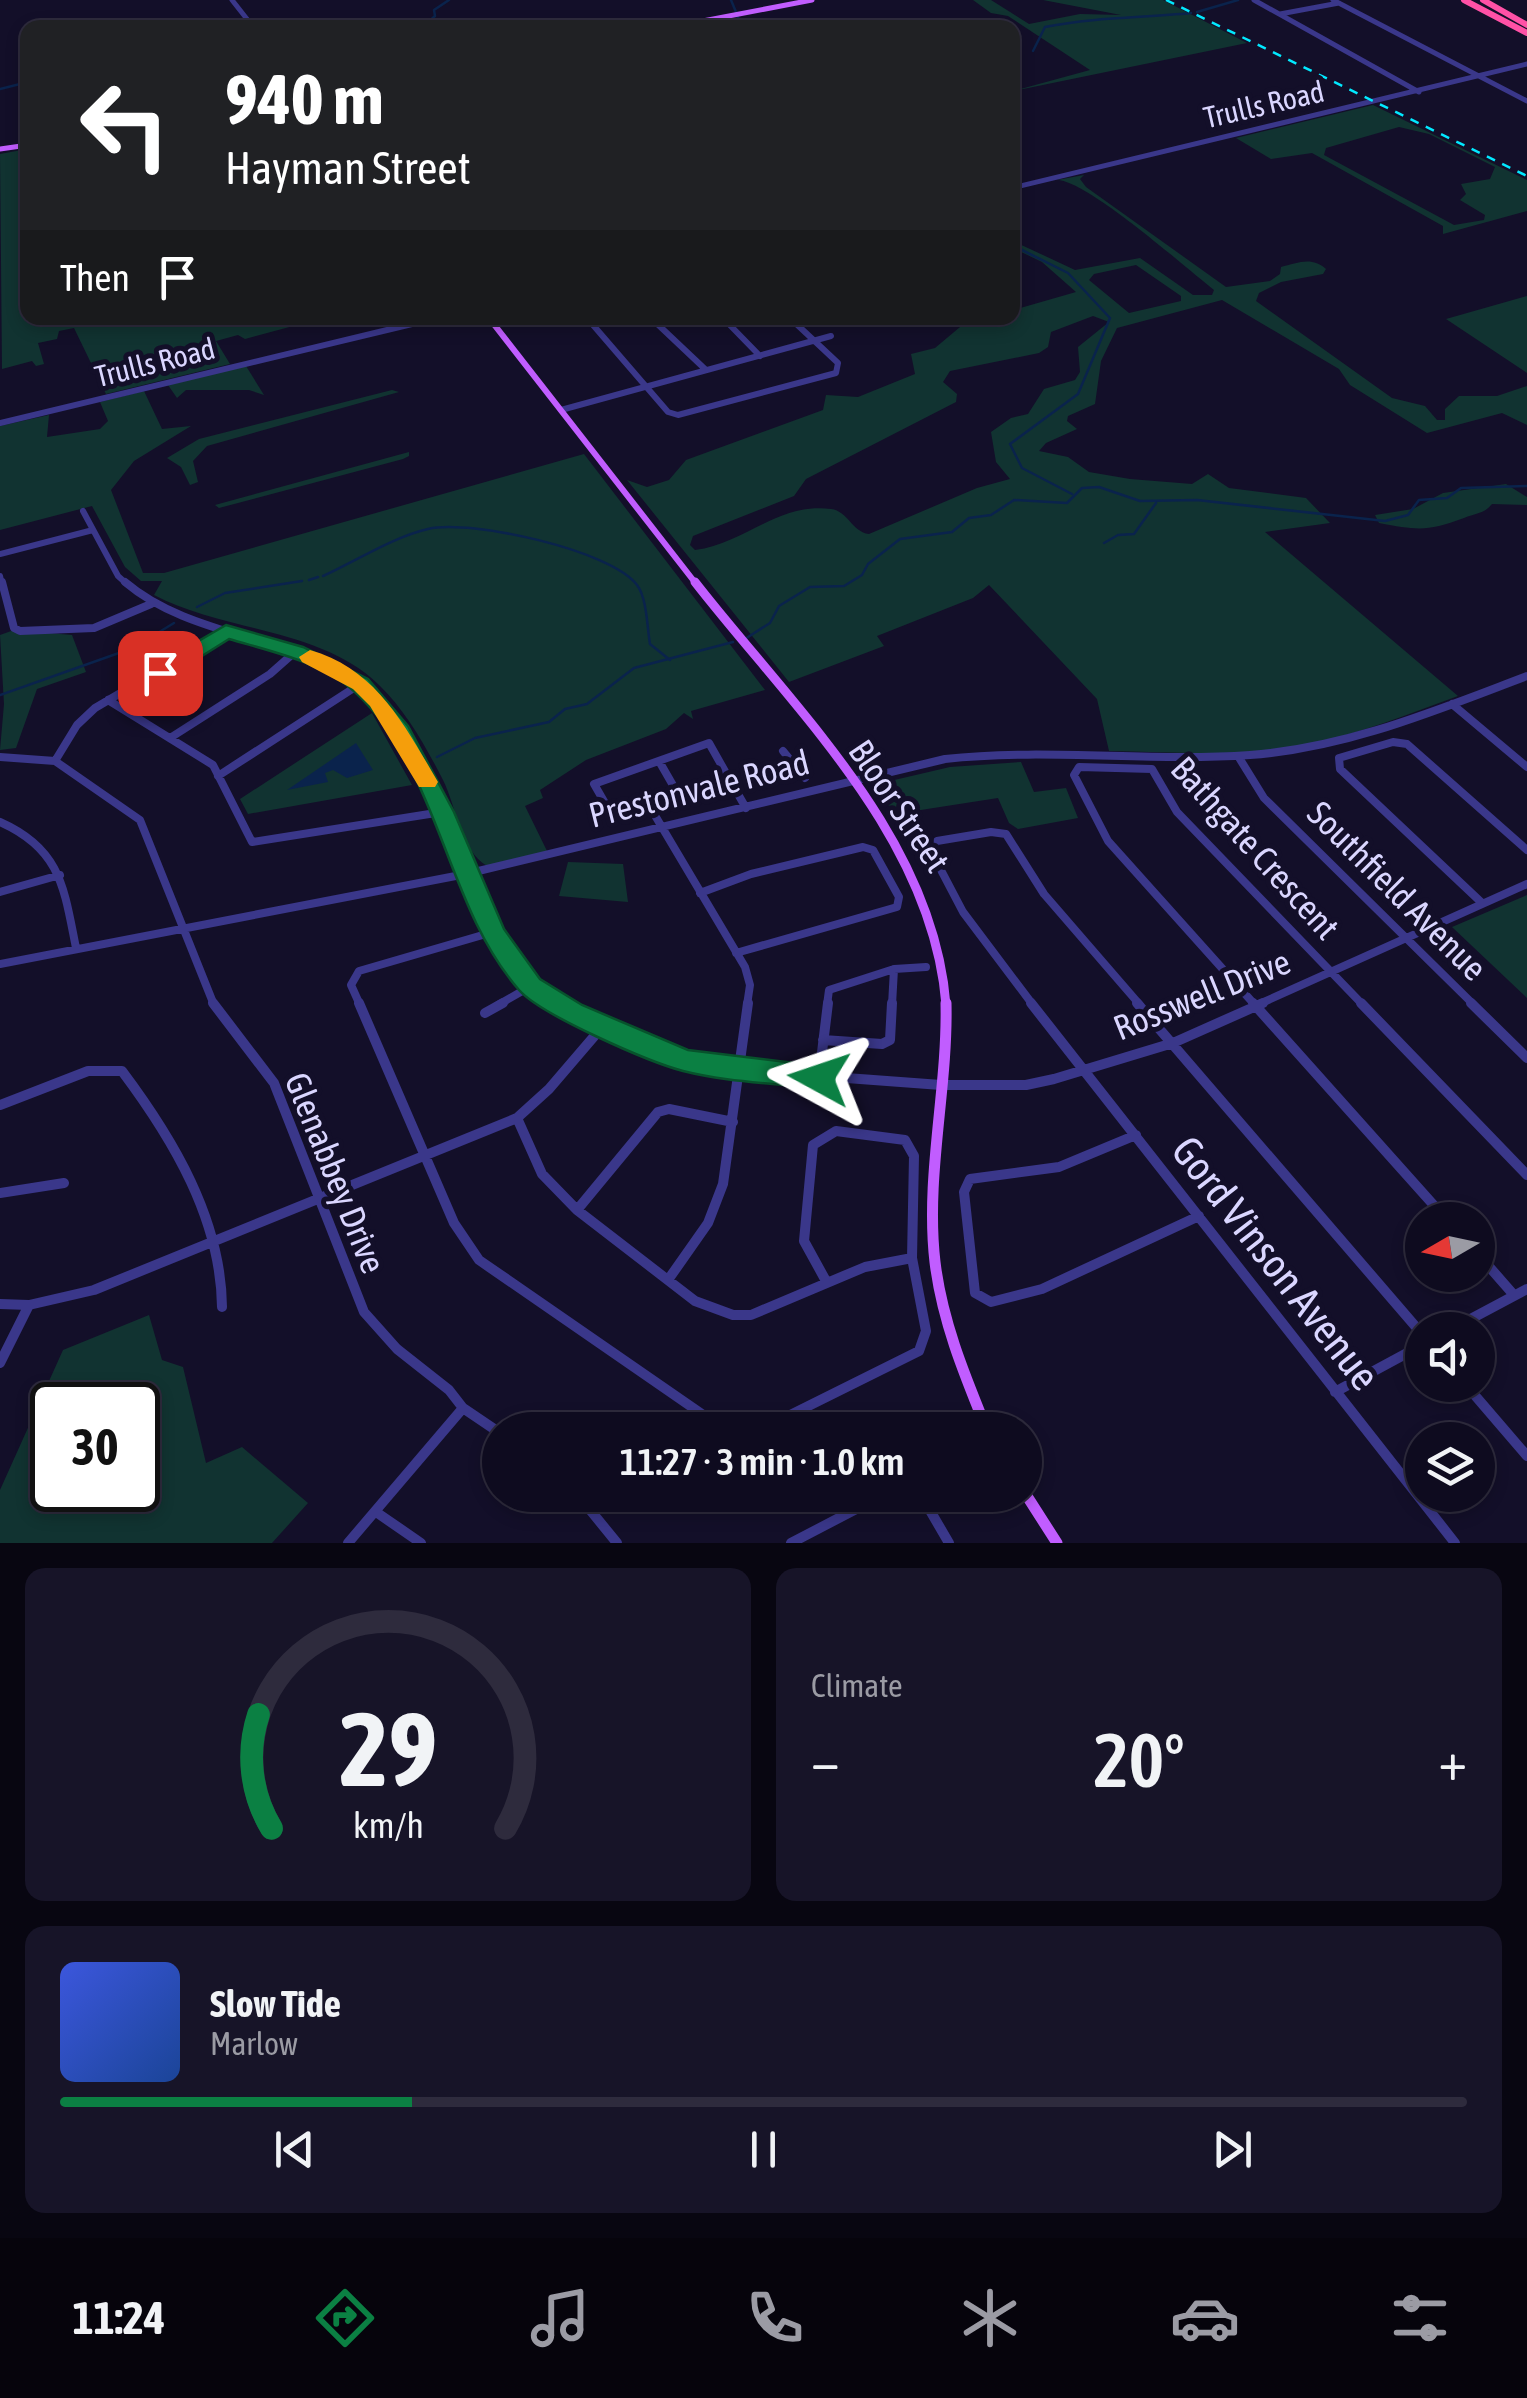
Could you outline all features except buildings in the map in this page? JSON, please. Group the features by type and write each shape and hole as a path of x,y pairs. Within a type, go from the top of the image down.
{"highway":[{"path":"1468,0 1527,33"},
{"path":"1486,0 1527,24"}],"main road":[{"path":"708,20 812,0"},
{"name":"Bloor Street","path":"495,325 850,781 906,862 938,936 944,1006 933,1219 937,1274 947,1330 980,1412"},
{"path":"1037,1512 1057,1543"}],"street":[{"path":"232,0 248,20"},
{"path":"1254,0 1419,92"},
{"path":"1280,14 1336,2 1527,102"},
{"name":"Trulls Road","path":"1020,186 1526,65"},
{"name":"Trulls Road","path":"0,424 408,325"},
{"path":"592,325 668,412 678,415 836,373 838,363 798,325"},
{"path":"659,325 706,370"},
{"path":"729,325 760,356"},
{"path":"562,410 830,336"},
{"path":"83,511 118,576 150,604 296,652 360,684 397,726 442,812 493,932 530,986 485,1013"},
{"path":"0,554 93,530"},
{"path":"0,576 14,628 20,631 94,628 150,604"},
{"path":"56,761 81,721 108,700 195,655 226,631"},
{"path":"170,738 270,674 296,652"},
{"name":"Prestonvale Road","path":"0,964 466,874 850,781 974,756 1238,756 1329,745 1527,676"},
{"path":"218,776 360,684"},
{"path":"108,700 213,764 252,842 268,843 442,812"},
{"path":"1452,704 1527,768"},
{"path":"746,808 734,781 709,742 594,784 609,810 647,802 678,794 734,781 795,766"},
{"path":"1482,903 1340,769 1338,758 1393,742 1407,744 1527,850"},
{"path":"783,750 804,778"},
{"name":"Southfield Avenue","path":"1238,756 1264,798 1527,1058"},
{"name":"Glenabbey Drive","path":"0,757 56,761 114,798 140,820 219,1015 274,1083 364,1312 397,1349 482,1421"},
{"path":"659,761 678,794"},
{"name":"Bathgate Crescent","path":"1254,1003 1108,841 1074,776 1080,768 1152,769 1177,812 1329,972"},
{"path":"647,802 736,953 750,985 723,1184 708,1223 668,1280"},
{"path":"0,822 47,848 60,874 76,948"},
{"name":"Gord Vinson Avenue","path":"1173,1043 1044,894 1006,834 991,832 937,841 931,852 963,912 1082,1071 1455,1543"},
{"path":"700,893 751,874 864,846 873,850 900,896 896,907 736,953"},
{"path":"0,892 60,874"},
{"name":"Rosswell Drive","path":"530,986 603,1026 685,1061 819,1078 1026,1085 1173,1043 1254,1003 1527,884"},
{"path":"493,932 353,976 352,985 454,1223 478,1260 698,1412"},
{"path":"819,1078 829,990 894,969 926,967"},
{"path":"823,1040 882,1044 890,1040 894,969"},
{"path":"1329,972 1527,1176"},
{"path":"1254,1003 1431,1202"},
{"path":"0,1304 28,1305 94,1290 318,1195 517,1118 549,1090 603,1026"},
{"path":"1173,1043 1405,1314"},
{"path":"0,1104 88,1071 122,1071 168,1134 210,1240 222,1282 222,1307"},
{"path":"577,1210 658,1112 669,1109 733,1122"},
{"path":"517,1118 542,1174 577,1210 695,1301 733,1315 751,1314 826,1280 912,1258"},
{"path":"796,1412 919,1351 926,1331 912,1258 914,1156 904,1140 836,1131 814,1145 804,1241 826,1280"},
{"path":"1136,1135 1059,1166 970,1179 964,1192 975,1292 991,1302 1042,1289 1199,1216"},
{"path":"0,1193 64,1183"},
{"path":"1495,1273 1513,1294"},
{"path":"1482,1312 1527,1289"},
{"path":"0,1363 28,1305"},
{"path":"1335,1392 1405,1354"},
{"path":"1481,1402 1527,1456"},
{"path":"348,1543 463,1408"},
{"path":"1515,1442 1527,1436"},
{"path":"376,1512 422,1543"},
{"path":"592,1512 617,1543"},
{"path":"791,1543 851,1512"},
{"path":"931,1512 949,1543"}],"green space":[{"path":"973,0 991,0 1029,24 1080,14 1121,15 1043,0 1163,0 1247,43 1020,90 1090,70 1020,24 1020,20 991,13"},
{"path":"1373,105 1527,180 1527,211 1443,234 1443,226 1312,153 1271,159 1236,138","holes":["1399,127 1429,134 1495,167 1490,179 1461,184 1466,194 1460,200 1485,215 1484,220 1454,225 1324,155 1326,148"]},
{"path":"20,150 20,325 297,325 245,339 238,335 216,341 230,364 106,394 74,328 59,331 57,339 38,343 44,364 36,366 32,361 2,369 0,154"},
{"path":"1084,175 1080,179 1086,187 1226,287 1270,281 1280,274 1281,267 1299,262 1321,265 1326,269 1323,274 1281,282 1259,293 1256,301 1392,398 1425,406 1437,420 1445,420 1445,409 1459,396 1497,396 1527,386 1527,425 1502,413 1427,433 1350,385 1339,369 1222,300 1117,328 1101,361 1095,404 1068,416 1067,421 1077,429 1046,443 1039,451 1068,457 1089,472 1192,484 1208,474 1229,488 1306,498 1330,523 1265,532 1458,696 1385,723 1285,748 1210,753 1109,751 1097,699 989,585 973,598 877,636 884,646 789,682 627,480 647,487 669,480 686,460 823,410 826,395 858,397 915,374 911,354 935,348 962,325 1020,325 1020,308 1076,292 1042,262 1020,251 1020,244 1075,270 1140,258 1193,295 1212,295 1214,290 1160,246 1071,184 1057,180","holes":["1136,265 1181,296 1181,301 1129,313 1089,280 1094,274","1093,316 1109,322 1078,347 1080,372 1075,380 1044,389 1028,414 1011,418 991,432 996,462 1010,479 977,488 869,534 858,530 837,511 812,509 778,517 713,546 695,550 690,545 693,536 794,496 806,479 956,402 957,394 943,382 950,371 1039,353 1048,347 1051,332"]},
{"path":"1527,296 1527,373 1446,319"},
{"path":"246,366 264,395 249,390 186,390 177,398 168,385"},
{"path":"392,390 399,392 207,446 193,461 198,482 190,485 181,467 167,458 199,439"},
{"path":"144,391 162,429 191,426 134,461 111,490 143,573 164,573 584,454 765,690 691,711 693,719 684,713 666,729 586,760 540,790 543,798 525,806 547,851 487,866 465,839 443,780 415,730 389,695 356,666 301,641 211,617 154,595 162,581 141,581 125,567 92,506 0,530 0,426 49,415 47,437 100,429 108,421 100,402"},
{"path":"409,452 403,459 219,508 215,505"},
{"path":"1506,484 1527,497 1527,505 1492,504 1480,513 1422,528 1379,523 1375,515 1413,509 1443,493"},
{"path":"14,630 72,635 86,672 37,689 16,748 0,750 4,704 0,635"},
{"path":"372,713 412,785 248,814 240,799"},
{"path":"1021,762 1034,792 1066,788 1078,818 1018,829 1009,823 998,798 895,814 873,785 950,767"},
{"path":"568,862 623,864 628,902 559,896"},
{"path":"1527,895 1527,998 1452,927"},
{"path":"149,1315 162,1360 183,1367 206,1463 242,1447 308,1503 272,1543 0,1543 0,1490 30,1423 30,1512 160,1512 160,1382 49,1382 63,1350"}],"water":[{"path":"356,743 373,770 347,778 333,770 325,773 328,782 287,790"}],"waterway":[{"path":"431,20 434,10 449,0"},
{"path":"731,0 736,12"},
{"path":"1197,12 1238,0"},
{"path":"1033,51 1045,27 1191,13"},
{"path":"737,15 739,20"},
{"path":"0,89 20,84"},
{"path":"1020,249 1068,273 1110,318 1078,394 1010,444 1022,468 1072,494"},
{"path":"745,639 770,623 779,606 810,587 844,586 862,575 868,564 900,539 952,532 969,518 991,515 1014,500 1067,503 1082,488 1099,487 1140,501 1197,500 1385,521 1408,515 1419,500 1447,498 1461,488 1527,486"},
{"path":"1104,543 1118,535 1134,534 1156,503"},
{"path":"323,576 388,543 428,529 475,529 538,540 599,560 637,585 645,605 650,644 669,659"},
{"path":"309,580 318,577"},
{"path":"197,607 225,593 302,581"},
{"path":"0,695 133,648 174,623"},
{"path":"669,659 733,642"},
{"path":"437,757 475,738 549,722 565,709 587,704 634,668 669,659"}],"railway":[{"path":"1166,0 1527,176"}],"slow traffic":[{"path":"310,657 342,672 378,702 397,726 427,782"}],"route":[{"path":"160,673 195,655 226,631 296,652 342,672 360,684 397,726 442,812 493,932 515,970 530,986 573,1012 685,1061 819,1078"}]}
